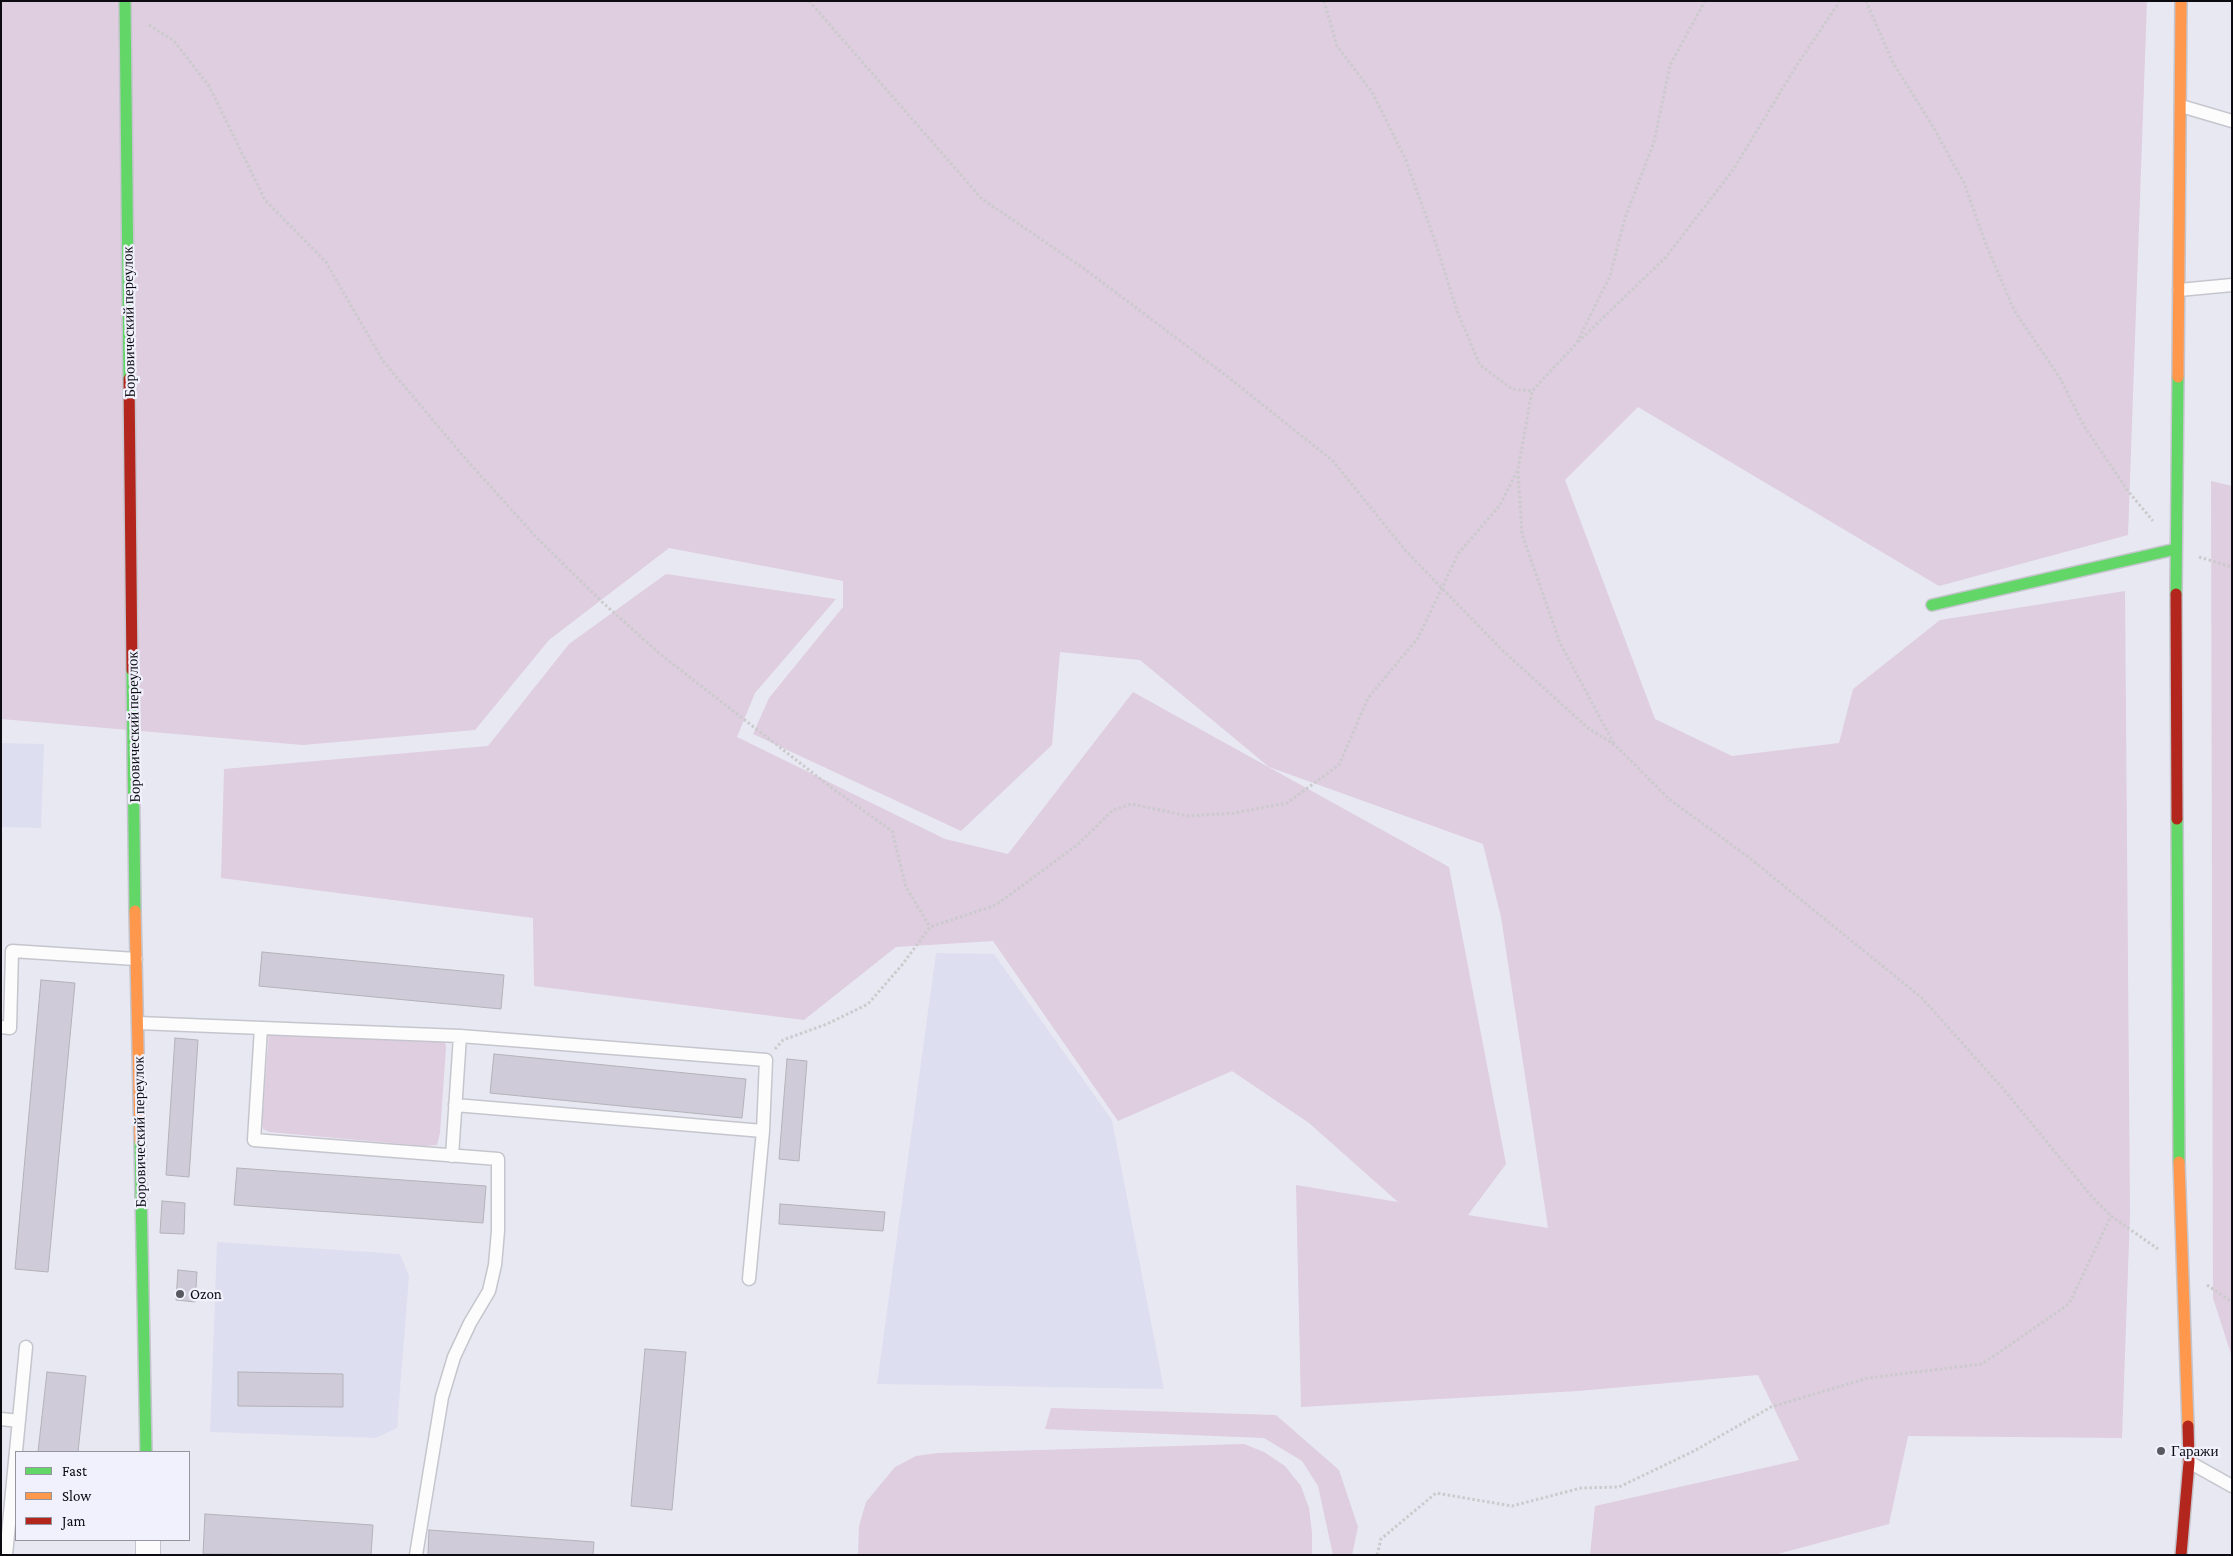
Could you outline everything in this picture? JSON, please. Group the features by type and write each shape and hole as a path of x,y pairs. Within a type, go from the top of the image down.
{"street":[{"path":"2181,1 2176,549 2179,1164 2189,1462 2181,1555"},
{"name":"Боровический переулок","path":"125,5 136,959 146,1451"},
{"path":"1932,605 2176,549"},
{"path":"148,1541 148,1555"}],"lane":[{"path":"2180,106 2232,122"},
{"path":"2179,290 2232,285"},
{"path":"1,1027 10,1028 12,951 136,959"},
{"path":"138,1023 460,1036 766,1060 763,1131 749,1279"},
{"path":"261,1028 254,1140 498,1159 498,1231 495,1265 489,1291 462,1340 442,1397 416,1555"},
{"path":"452,1156 460,1036"},
{"path":"455,1105 763,1131"},
{"path":"6,1555 7,1491 19,1421 26,1347"},
{"path":"1,1419 19,1421"},
{"path":"2189,1462 2232,1486"}],"path":[{"path":"808,1 982,199 1094,276 1228,377 1333,461 1405,550 1517,664 1588,728 1615,745 1669,799 1747,856 1922,998 2005,1091 2092,1197 2111,1216 2069,1304 1982,1364 1868,1378 1771,1407 1694,1451 1619,1487 1581,1488 1512,1506 1436,1493 1381,1539 1377,1555"},
{"path":"1324,1 1338,46 1372,92 1405,158 1435,241 1457,310 1480,365 1512,389 1532,391"},
{"path":"1576,344 1610,276 1625,218 1654,142 1670,65 1705,1"},
{"path":"1615,745 1560,642 1522,534 1518,468 1532,391 1576,344 1666,257 1733,170 1795,68 1840,1"},
{"path":"1866,1 1893,63 1931,123 1964,183 1985,242 2014,310 2060,378 2084,426 2128,491 2176,549 2232,567"},
{"path":"125,5 174,41 209,86 265,200 326,262 383,361 464,457 536,537 601,601 660,654 836,791 892,831 906,887 930,927"},
{"path":"766,1060 783,1040 827,1024 868,1004 902,965 930,927 996,905 1076,846 1113,810 1132,804 1188,816 1234,813 1287,803 1339,765 1368,698 1418,638 1458,554 1500,506 1518,468"}],"shaded area":[{"path":"1,1 2147,1 2128,535 1939,586 1638,407 1565,480 1655,719 1732,756 1839,743 1853,689 1940,620 2125,591 2130,1214 2122,1438 1908,1436 1889,1524 1774,1555 1590,1555 1595,1506 1799,1460 1758,1375 1578,1391 1301,1407 1296,1185 1398,1202 1309,1123 1232,1071 1118,1121 993,941 896,947 804,1020 534,986 533,918 221,878 224,769 488,746 569,644 666,574 836,599 755,693 737,737 945,839 1008,854 1133,692 1449,867 1506,1164 1468,1215 1548,1228 1501,917 1483,844 1269,767 1140,660 1060,652 1052,745 961,831 753,734 769,698 843,607 843,581 669,548 549,640 475,730 303,745 1,719"},
{"path":"2211,481 2232,486 2232,1357 2213,1298"},
{"path":"1,743 44,744 41,828 1,827"},
{"path":"936,953 994,954 1112,1120 1164,1389 877,1384"},
{"path":"269,1032 445,1042 440,1133 437,1145 425,1146 269,1132 263,1129"},
{"path":"217,1242 400,1254 409,1276 397,1428 376,1438 210,1432"},
{"path":"1051,1408 1276,1415 1339,1470 1358,1527 1352,1555 1333,1555 1318,1486 1302,1461 1264,1438 1045,1429"},
{"path":"1244,1444 1264,1452 1285,1466 1301,1486 1309,1508 1312,1555 858,1555 859,1526 866,1502 895,1467 916,1456 938,1453"}],"building":[{"path":"262,952 504,975 501,1009 259,986"},
{"path":"41,980 75,983 48,1272 15,1269"},
{"path":"175,1038 198,1040 189,1177 166,1175"},
{"path":"494,1054 746,1079 742,1118 490,1093"},
{"path":"787,1059 807,1061 799,1161 779,1159"},
{"path":"237,1168 486,1186 483,1223 234,1205"},
{"path":"162,1201 185,1203 184,1234 160,1233"},
{"path":"780,1204 885,1212 883,1231 779,1224"},
{"path":"178,1270 197,1272 195,1302 176,1300"},
{"path":"645,1349 686,1352 672,1510 631,1506"},
{"path":"47,1372 86,1376 78,1451 38,1451"},
{"path":"238,1372 343,1374 343,1407 238,1406"},
{"path":"205,1514 373,1525 371,1555 203,1554"},
{"path":"429,1530 594,1542 593,1555 428,1555"}],"traffic: fast":[{"path":"125,1 129,379"},
{"path":"2176,594 2178,377"},
{"path":"1932,605 2176,549"},
{"path":"132,670 135,911"},
{"path":"2177,819 2179,1162"},
{"path":"140,1141 146,1451"}],"traffic: slow":[{"path":"2178,377 2181,1"},
{"path":"135,911 140,1141"},
{"path":"2179,1162 2188,1426"}],"traffic: jam":[{"path":"129,379 132,670"},
{"path":"2176,594 2177,819"},
{"path":"2181,1555 2189,1462 2188,1426"}],"place":[{"name":"Ozon","path":"180,1294"},
{"name":"Гаражи","path":"2161,1451"}]}
